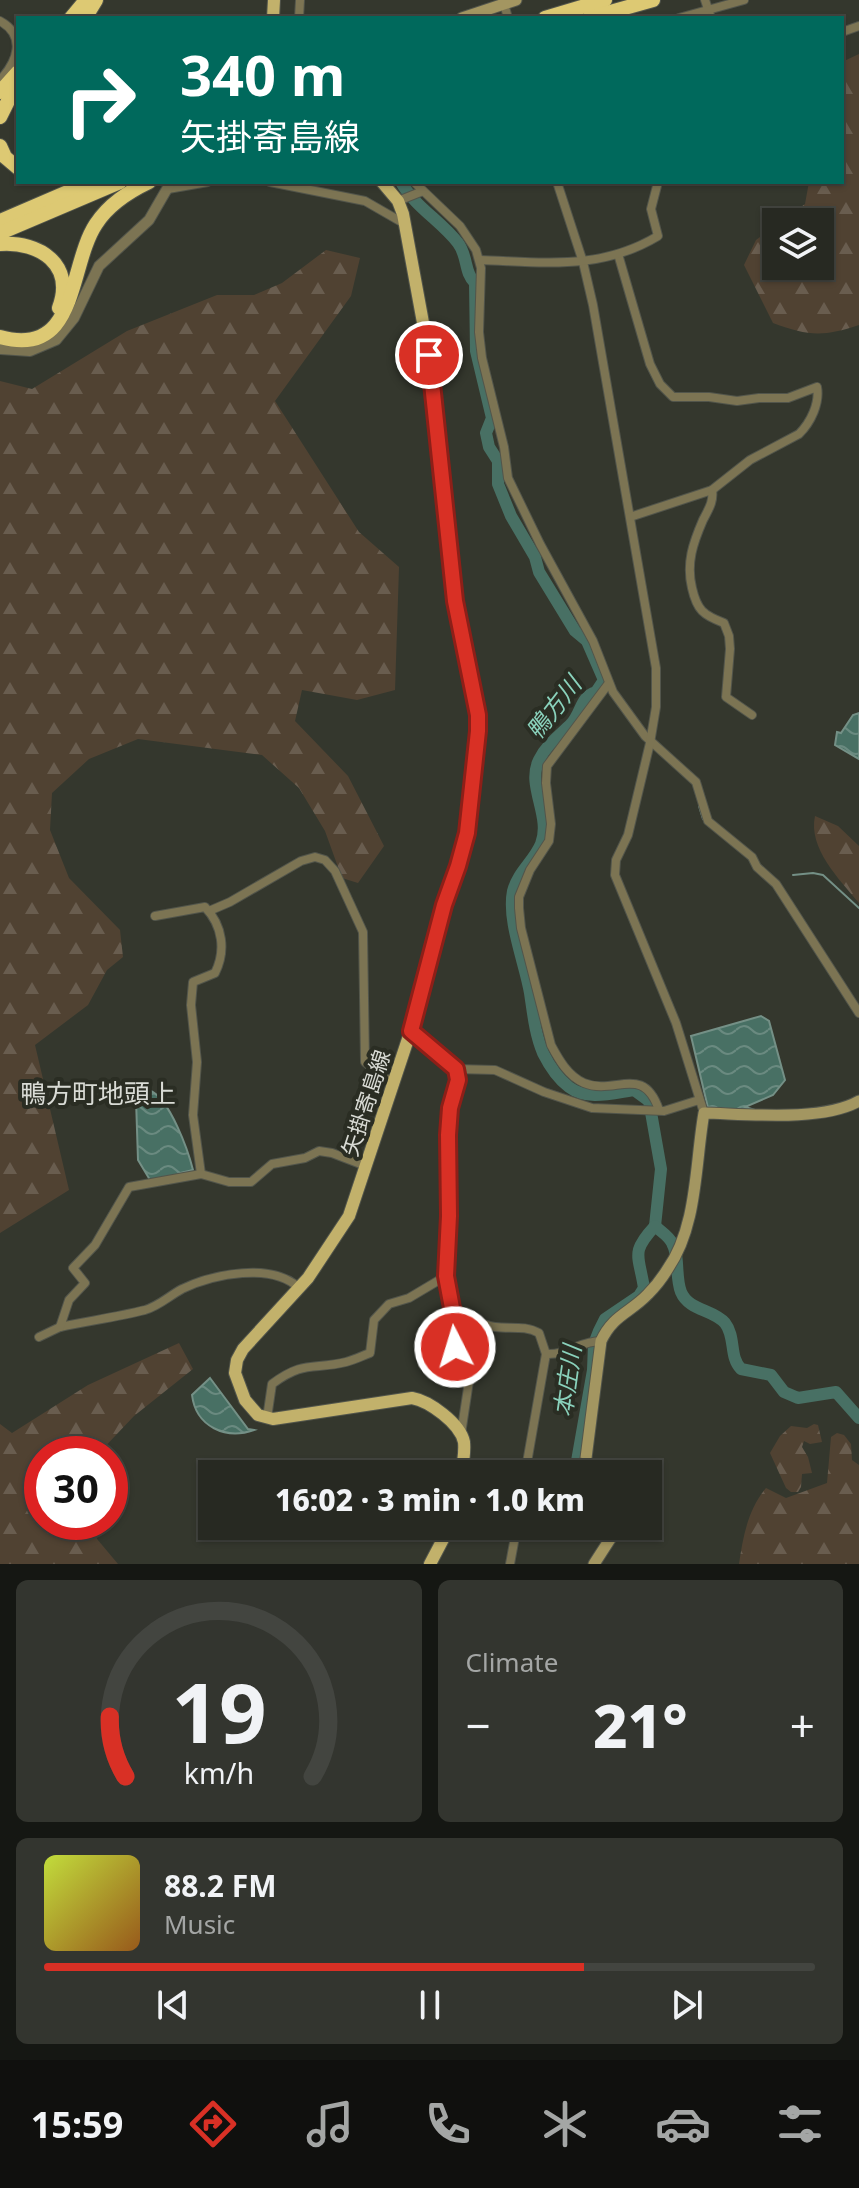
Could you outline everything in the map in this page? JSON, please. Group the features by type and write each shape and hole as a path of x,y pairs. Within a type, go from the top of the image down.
{"highway":[{"path":"73,16 86,0"},
{"path":"552,16 605,0"},
{"path":"596,16 653,0"},
{"path":"0,104 13,84"},
{"path":"0,117 13,84"},
{"path":"0,146 5,157 16,166"},
{"path":"0,221 86,184"},
{"path":"0,233 115,184"},
{"path":"0,337 21,340 38,336 59,321 72,298 81,255 95,226 119,199 145,184"},
{"path":"0,244 20,243 35,247 49,256 58,268 63,295 54,317 44,325 21,332 0,328"}],"main road":[{"path":"467,16 516,0"},
{"name":"矢掛寄島線","path":"267,1418 258,1415 245,1400 235,1373 237,1360 243,1349 299,1288 349,1216 411,1031 444,905 467,833 478,715 457,615 433,377 403,199 384,184"},
{"path":"586,1460 596,1341 608,1325 648,1295 675,1255 693,1189 704,1113 821,1113 846,1108 859,1101"},
{"path":"267,1418 412,1398 428,1402 461,1434 463,1460"},
{"path":"430,1564 443,1540"},
{"path":"594,1564 609,1540"}],"street":[{"path":"705,0 710,14 744,0"},
{"path":"0,21 16,38"},
{"path":"0,80 16,57"},
{"path":"280,184 365,201 406,224"},
{"path":"416,184 460,226 480,260 482,358 504,447 508,478 593,641 607,685 649,744 696,782 708,821 752,857 757,867 776,884 859,1013"},
{"path":"558,184 583,262 598,330 656,668 656,707 649,744 628,835 616,860 615,875 676,1023 704,1113"},
{"path":"480,260 583,262 633,251 658,236 651,209 657,184"},
{"path":"0,349 30,351 56,340 74,318 99,266 149,220 169,186"},
{"path":"403,199 422,192"},
{"path":"618,254 650,364 660,384 673,397 737,401 788,398 817,387 819,402 804,429 750,460 712,490 630,517"},
{"path":"712,490 712,502 688,561 689,576 695,602 706,616 724,623 729,636 726,697 752,715"},
{"path":"607,685 547,766 551,824 549,841 530,870 519,897 521,928 551,1045 560,1061 573,1077 586,1084 642,1086 654,1096 657,1110"},
{"path":"209,911 301,861 315,857 325,860 335,871 363,932 365,1062 393,1084"},
{"path":"155,916 205,907 215,918 221,934 222,960 215,973 193,982 191,1005 197,1062 193,1115 201,1174"},
{"path":"411,1031 456,1069 495,1070 544,1092 592,1108 657,1110 699,1100"},
{"path":"456,1069 458,1080 450,1108 448,1135 446,1276 458,1323 457,1354 469,1381 461,1434"},
{"path":"60,1327 69,1300 85,1283 73,1268 95,1245 129,1187 201,1174 229,1182 251,1182 272,1164 305,1158 319,1151 366,1166"},
{"path":"39,1337 60,1327 146,1310 199,1282 236,1274 288,1277 299,1288"},
{"path":"267,1418 272,1384 288,1372 310,1365 347,1362 370,1353 371,1331 380,1313 389,1304 409,1298 446,1276"},
{"path":"456,1318 466,1318 492,1327 520,1327 538,1331 546,1354 527,1460"},
{"path":"546,1354 560,1355 596,1341"},
{"path":"510,1564 514,1540"}],"green space":[{"path":"859,54 859,325 835,332 816,333 773,323 744,265 756,240 762,236 762,280 834,280 834,208 800,208 805,204 809,184 844,184 844,61"},
{"path":"326,250 360,258 351,296 275,401 359,532 399,567 395,690 357,700 302,690 295,721 348,776 384,846 358,883 342,878 325,831 299,788 262,755 138,739 89,759 52,793 50,830 69,878 120,930 123,957 107,970 88,1005 35,1045 69,1190 0,1233 0,381 32,389 127,331 217,295 254,295 282,283"},
{"path":"815,816 838,826 859,846 859,903 834,873 821,851 816,840"},
{"path":"179,1343 193,1369 134,1416 115,1436 24,1436 24,1540 98,1540 118,1564 0,1564 0,1424 12,1433 88,1385"},
{"path":"818,1425 822,1442 810,1444 804,1441 802,1447 812,1473 802,1474 798,1492 791,1492 786,1488 770,1453 780,1436 791,1426 807,1428"},
{"path":"837,1433 844,1435 851,1444 852,1460 859,1465 859,1564 739,1564 747,1524 760,1496 766,1488 786,1498 827,1483 831,1437"}],"water":[{"path":"859,713 859,759 835,745 837,732 841,733 853,715"},
{"path":"761,1016 769,1021 785,1080 773,1095 745,1107 755,1110 708,1108 691,1036"},
{"path":"151,1091 165,1104 187,1150 193,1170 180,1173 180,1176 150,1180 138,1160 136,1099"},
{"path":"210,1378 248,1429 254,1430 223,1432 206,1423 199,1415 192,1395"}],"waterway":[{"name":"鴨方川","path":"402,184 413,199 451,235 463,253 475,283 476,351 492,418 486,433 489,447 498,461 498,484 511,516 535,557 539,572 575,631 587,641 604,680 596,692 587,697 575,719 539,760 535,780 544,833 538,850 515,884 512,915 538,1038 554,1071 569,1087 584,1094 634,1090 649,1101 661,1169 655,1226"},
{"path":"699,806 703,819"},
{"path":"793,875 823,875 859,908"},
{"path":"655,1226 669,1238 674,1249 681,1292 690,1303 725,1323 741,1369 771,1375 784,1392 798,1398 836,1392 859,1418"},
{"name":"本庄川","path":"577,1460 593,1370 594,1344 605,1319 639,1296 644,1288 639,1249 655,1226"}],"district":[{"name":"鴨方町地頭上","path":"98,1094"}],"route":[{"path":"429,355 455,601 478,715 467,833 444,905 411,1031 456,1069 458,1080 450,1108 448,1135 446,1276 458,1323 455,1347"}]}
